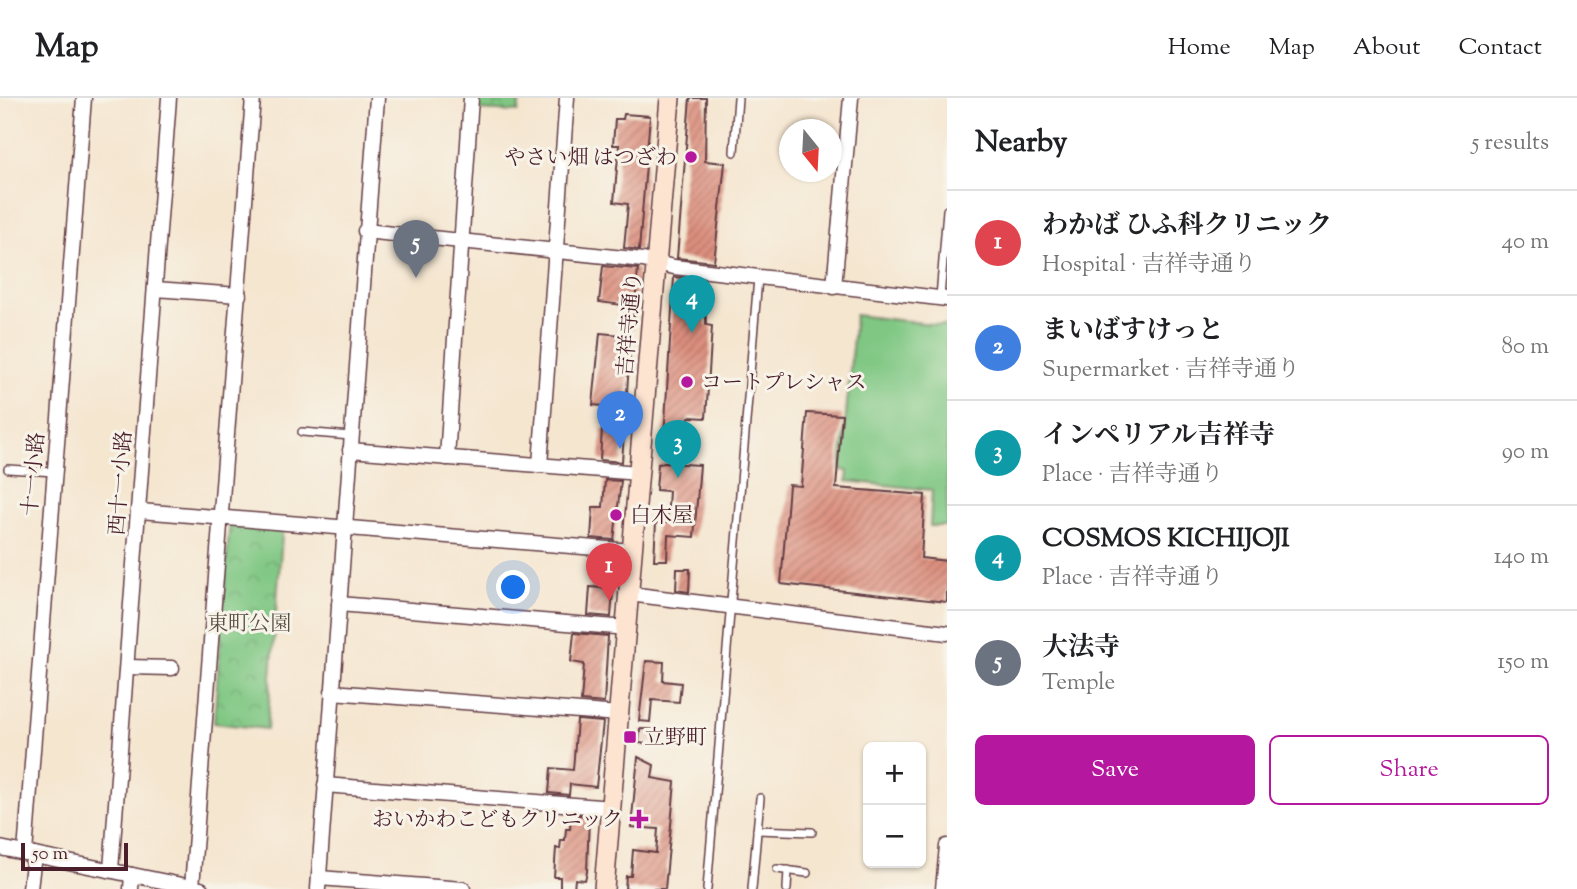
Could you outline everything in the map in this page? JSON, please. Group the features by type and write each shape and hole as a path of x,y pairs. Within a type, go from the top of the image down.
{"main road":[{"name":"吉祥寺通り","path":"604,889 670,98"}],"street":[{"name":"十一小路","path":"30,889 54,472 84,98"},
{"name":"西十一小路","path":"111,870 169,98"},
{"path":"0,848 111,870 132,882 197,888 253,98"},
{"path":"377,98 318,883 463,889"},
{"path":"447,458 471,98"},
{"path":"540,465 567,98"},
{"path":"834,288 851,98"},
{"path":"365,231 556,251 834,288 944,299"},
{"path":"155,289 239,295"},
{"path":"350,443 447,458 639,473"},
{"path":"140,511 632,551"},
{"path":"629,594 947,633"},
{"path":"339,604 626,628"},
{"path":"127,667 172,668"},
{"path":"332,692 619,714"},
{"path":"325,785 612,807"},
{"path":"943,889 947,846"}],"lane":[{"path":"734,152 738,98"},
{"path":"944,299 947,210"},
{"path":"707,889 733,608 758,278"},
{"path":"302,432 350,443"},
{"path":"8,469 54,472"},
{"path":"752,889 760,798"},
{"path":"757,830 812,832"},
{"path":"777,869 807,873"},
{"path":"787,889 788,870"}],"green space":[{"path":"477,98 520,98 518,112 476,110"},
{"path":"855,315 947,326 947,526 930,526 932,490 847,481 848,471 841,470"},
{"name":"東町公園","path":"230,518 283,523 267,729 214,723"}],"building":[{"path":"690,98 706,98 705,161 725,163 714,262 677,258"},
{"path":"624,114 650,116 639,250 624,248 628,204 614,202 619,145 613,145 615,119 623,119"},
{"path":"603,266 638,269 633,328 621,327 623,305 599,302"},
{"path":"674,277 705,280 706,325 712,326 706,418 689,417 683,439 664,437"},
{"path":"600,333 631,336 622,462 600,460 602,429 611,429 614,407 593,405"},
{"path":"807,413 842,415 836,488 925,495 921,558 947,561 947,602 781,584 789,485 801,486"},
{"path":"658,464 700,465 694,537 668,535 667,560 654,560 656,522 667,523 669,491 656,490"},
{"path":"605,480 621,481 614,540 591,538 593,507 603,507"},
{"path":"677,569 690,569 689,592 676,590"},
{"path":"590,587 613,589 611,617 588,615"},
{"path":"574,633 608,636 604,703 581,701 584,664 571,662"},
{"path":"646,661 664,662 663,681 681,683 679,702 652,700 650,722 639,721"},
{"path":"577,720 603,722 596,787 570,784 569,795 549,793 551,768 573,770"},
{"path":"640,729 659,730 658,744 639,743"},
{"path":"638,757 654,765 652,778 675,782 665,889 625,889 626,876 631,876 633,850 656,853 658,829 631,827"},
{"path":"571,814 589,816 587,872 585,880 575,879 574,889 560,889 560,877 554,877 556,848 560,849 561,840 565,840 566,829 570,829"}],"place":[{"name":"やさい畑 はつざわ","path":"691,157"},
{"name":"大法寺","path":"416,278"},
{"name":"COSMOS KICHIJOJI","path":"692,333"},
{"name":"コートプレシャス","path":"687,382"},
{"name":"まいばすけっと","path":"620,449"},
{"name":"インペリアル吉祥寺","path":"678,478"},
{"name":"白木屋","path":"616,515"},
{"name":"わかば ひふ科クリニック","path":"609,601"},
{"name":"立野町","path":"630,737"},
{"name":"おいかわこどもクリニック","path":"639,819"}]}
